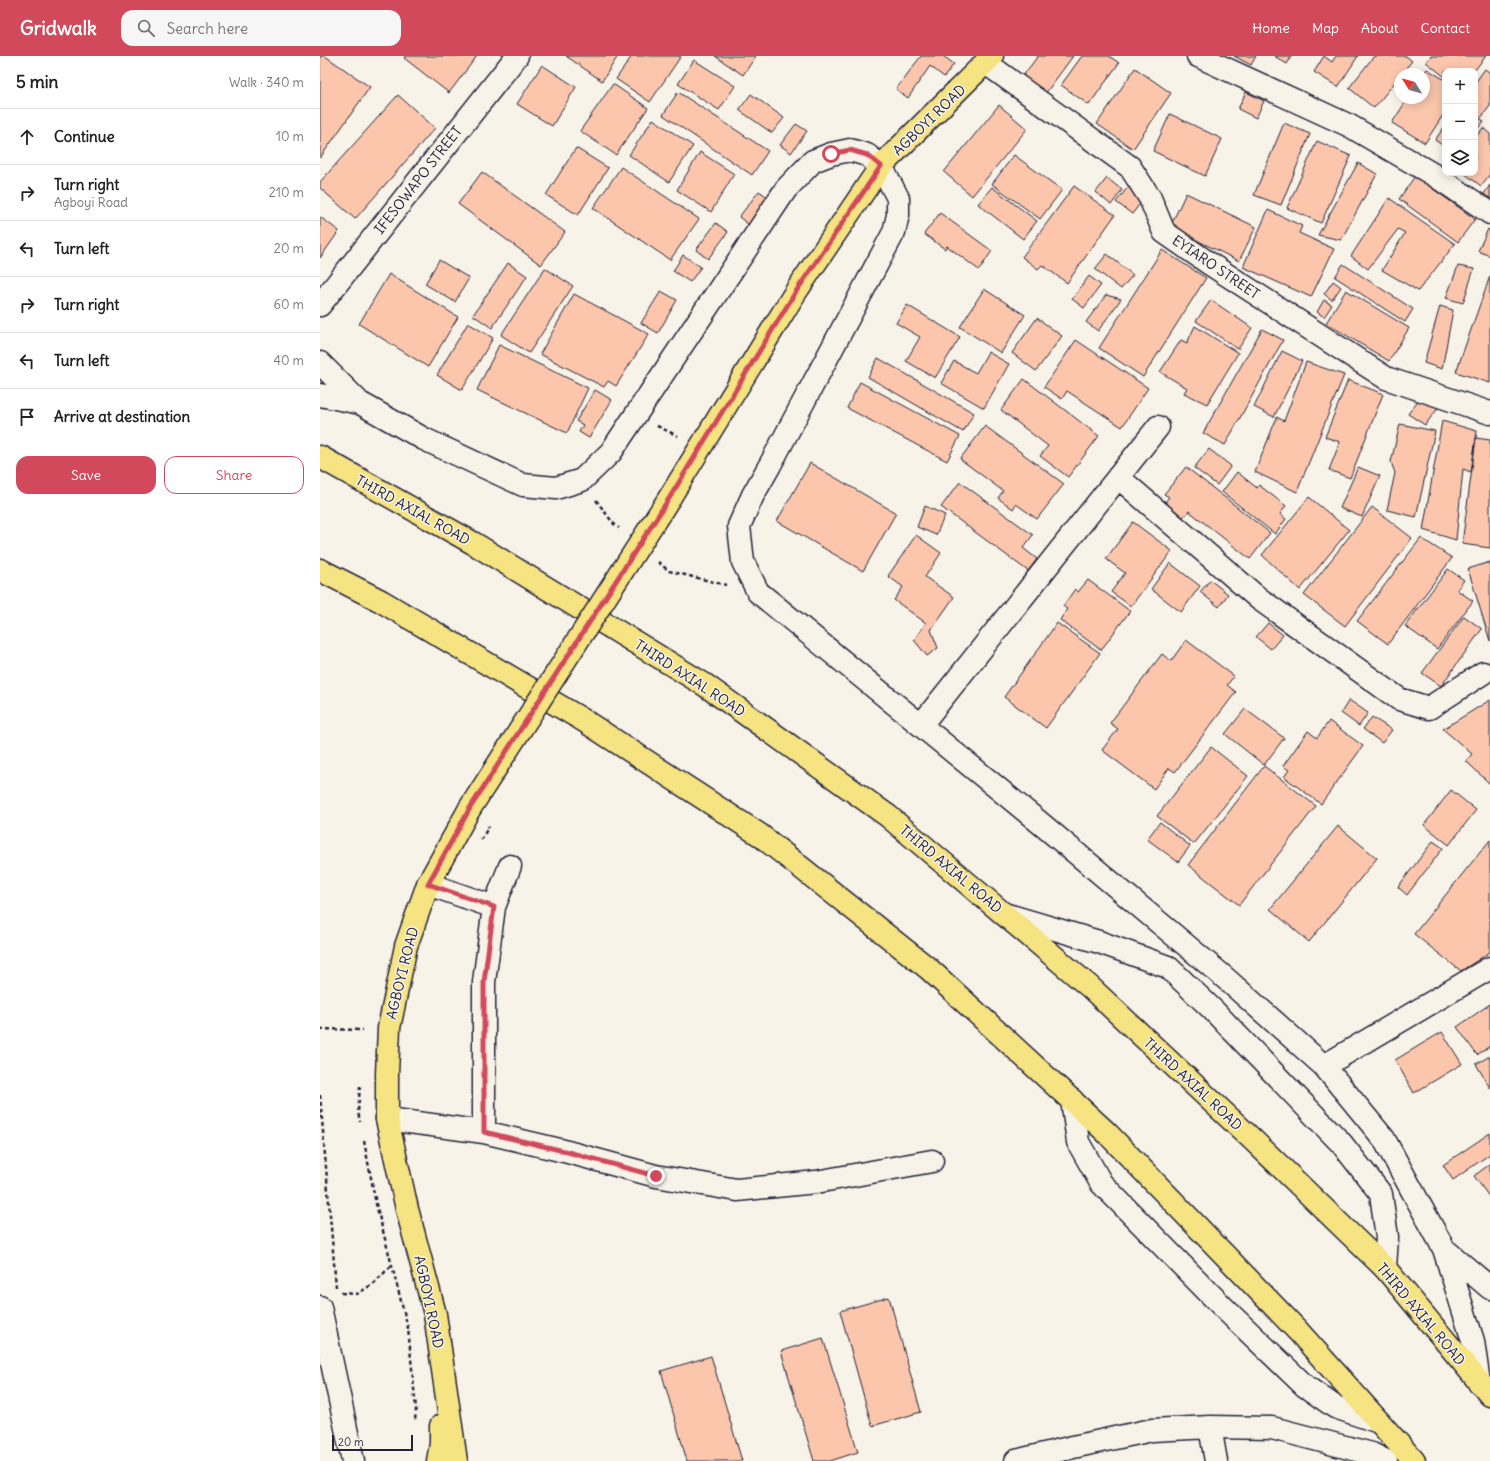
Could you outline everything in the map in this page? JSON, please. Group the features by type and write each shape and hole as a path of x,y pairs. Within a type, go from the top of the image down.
{"main road":[{"name":"AGBOYI ROAD","path":"442,1366 435,1314 407,1209 387,1119 390,1021 406,946 428,884 470,808 670,497 795,293 881,166 989,60"},
{"name":"THIRD AXIAL ROAD","path":"320,457 473,543 705,685 888,816 1090,987 1254,1141 1385,1268 1485,1389"},
{"path":"320,570 381,601 584,720 760,835 930,969 1112,1138 1298,1331 1414,1461"},
{"path":"438,1461 441,1444 442,1366"},
{"path":"442,1366 456,1461"}],"street":[{"name":"IFESOWAPO STREET","path":"320,305 517,56"},
{"path":"1198,56 1350,126 1434,175 1490,213"},
{"name":"EYIARO STREET","path":"989,60 1130,166 1150,198 1164,232 1386,378 1490,413"},
{"path":"320,395 360,404 424,439 523,485 556,488 582,480 611,452 786,189 813,161 831,154 850,150 867,155 881,166 898,198 898,215 894,232 774,458 753,494 739,526 743,562 758,592 921,725 1224,977 1324,1066 1384,1139 1444,1249 1473,1341 1485,1389"},
{"path":"320,363 360,404"},
{"path":"921,725 1158,427"},
{"path":"1118,477 1258,598 1399,699 1430,708 1483,673"},
{"path":"484,1132 484,982 494,907 510,866"},
{"path":"428,884 494,907"},
{"path":"1004,914 1099,942 1168,968 1213,1010 1342,1144 1381,1194 1387,1236 1385,1268"},
{"path":"1324,1066 1490,968"},
{"path":"1072,1100 1078,1142 1101,1183 1227,1311 1305,1386 1335,1407 1379,1422"},
{"path":"387,1119 484,1132 564,1151 656,1176 738,1190 816,1182 932,1160"},
{"path":"1444,1249 1490,1288"},
{"path":"321,1317 353,1461"},
{"path":"1210,1427 1216,1461"},
{"path":"1016,1461 1152,1430 1210,1427 1272,1428 1372,1454 1386,1461"},
{"path":"1319,1440 1338,1461"}],"path":[{"path":"635,415 684,439"},
{"path":"320,1029 363,1030"},
{"path":"320,1095 337,1293 357,1294 373,1284 392,1266"}],"building":[{"path":"320,56 325,56 370,87 320,158"},
{"path":"405,56 477,56 449,93 404,58"},
{"path":"566,56 618,56 602,81"},
{"path":"632,56 681,56 650,102 616,79"},
{"path":"715,56 756,56 743,75"},
{"path":"921,56 943,56 954,64 944,77 930,66 908,98 896,89"},
{"path":"1038,56 1073,56 1045,94 1022,77"},
{"path":"1082,56 1109,56 1119,63 1089,105 1061,85"},
{"path":"1234,56 1256,56 1251,65"},
{"path":"1274,56 1292,56 1287,64"},
{"path":"1324,56 1332,62 1336,56 1358,56 1338,87 1314,72"},
{"path":"1374,56 1406,56 1412,61 1406,68 1394,68 1394,83 1374,108 1349,88"},
{"path":"1431,56 1486,56 1476,68 1442,68 1442,75 1426,62"},
{"path":"694,60 735,86 719,110 678,84"},
{"path":"542,65 576,87 552,126 517,104"},
{"path":"1135,68 1171,93 1133,149 1097,124"},
{"path":"1485,69 1490,73 1490,106 1480,119 1484,121 1478,128 1478,104 1478,79"},
{"path":"1430,71 1442,78 1442,117 1425,143 1392,123 1404,104 1430,104"},
{"path":"613,84 648,108 616,155 580,131"},
{"path":"678,92 768,151 752,175 663,115"},
{"path":"1246,92 1264,101 1256,118 1238,109"},
{"path":"751,94 784,118 772,133 739,110"},
{"path":"398,95 435,128 355,219 320,188 320,182"},
{"path":"999,105 1027,129 972,196 944,172"},
{"path":"1170,114 1222,139 1205,176 1153,151"},
{"path":"653,119 693,146 669,182 629,155"},
{"path":"1284,123 1310,134 1281,205 1254,195"},
{"path":"796,124 807,131 791,153 780,145"},
{"path":"1483,128 1490,134 1490,174 1481,186 1468,176 1478,176 1478,134"},
{"path":"1442,130 1442,145 1435,140"},
{"path":"1317,141 1351,156 1321,223 1287,208"},
{"path":"576,148 608,168 578,215 546,195"},
{"path":"700,152 734,174 711,212 677,190"},
{"path":"1014,155 1062,190 1040,219 992,184"},
{"path":"1358,163 1377,174 1341,240 1318,235"},
{"path":"621,167 699,219 670,260 593,208"},
{"path":"482,172 565,232 541,265 458,204"},
{"path":"1415,176 1475,219 1458,242 1399,199"},
{"path":"1107,178 1122,190 1111,205 1096,192"},
{"path":"1490,185 1490,202 1482,197"},
{"path":"1074,186 1115,215 1067,283 1042,265 1038,269 1022,257"},
{"path":"992,187 1037,221 1023,239 978,204"},
{"path":"1128,187 1143,200 1132,214 1116,202"},
{"path":"759,191 769,198 749,225 739,217"},
{"path":"1186,193 1256,227 1239,261 1170,227"},
{"path":"1389,198 1455,244 1418,291 1382,270 1405,233 1398,229 1368,269 1351,256"},
{"path":"1268,210 1302,226 1299,233 1334,249 1311,297 1243,267"},
{"path":"940,213 992,251 979,270 947,246 945,249 924,234"},
{"path":"320,217 339,231 320,258"},
{"path":"716,223 728,232 708,259 696,250"},
{"path":"1488,229 1490,230 1490,256 1478,251"},
{"path":"1162,250 1206,278 1143,377 1099,348"},
{"path":"1107,254 1133,275 1121,289 1095,269"},
{"path":"683,255 701,267 690,282 673,271"},
{"path":"439,260 469,278 455,302 425,284"},
{"path":"508,263 527,276 492,328 473,315"},
{"path":"1343,264 1413,309 1405,322 1335,277"},
{"path":"1458,266 1474,269 1463,303 1446,298"},
{"path":"545,268 573,286 529,353 501,335"},
{"path":"389,274 458,317 428,367 359,324"},
{"path":"1089,276 1101,285 1084,308 1072,299"},
{"path":"1490,276 1490,383 1456,372"},
{"path":"1333,281 1341,287 1332,300 1324,294"},
{"path":"984,289 1025,315 1001,353 960,327"},
{"path":"1346,290 1409,328 1389,361 1326,323"},
{"path":"661,291 677,300 658,333 641,323"},
{"path":"574,294 649,334 616,386 608,381 604,387 540,354"},
{"path":"1106,295 1121,299 1098,331 1086,322"},
{"path":"1211,300 1252,328 1238,349 1196,321"},
{"path":"1324,300 1332,305 1324,317 1317,312"},
{"path":"907,305 960,337 935,378 906,361 920,337 896,323"},
{"path":"1440,306 1453,310 1442,369 1424,363"},
{"path":"1037,318 1062,336 1036,371 1012,353"},
{"path":"468,323 493,338 462,390 437,375"},
{"path":"1195,326 1238,353 1207,404 1184,393 1187,388 1160,372 1181,340 1187,343"},
{"path":"1262,329 1283,340 1225,445 1203,433"},
{"path":"1076,340 1148,388 1122,427 1067,391 1062,399 1044,387"},
{"path":"499,345 588,388 567,433 477,390"},
{"path":"1282,351 1302,361 1274,417 1254,407"},
{"path":"988,352 1009,364 984,408 941,383 954,361 976,373"},
{"path":"878,358 974,413 963,432 868,377"},
{"path":"1306,362 1344,375 1297,492 1255,472 1277,417 1284,421"},
{"path":"1024,379 1099,436 1068,477 1040,456 1048,446 1001,410"},
{"path":"1348,380 1383,394 1350,478 1329,470 1340,442 1325,437"},
{"path":"860,382 960,436 947,461 847,408"},
{"path":"595,390 612,400 589,438 579,432 583,425 576,421"},
{"path":"1422,395 1439,407 1425,425 1408,414"},
{"path":"1442,421 1477,431 1471,472 1463,469 1456,540 1423,530"},
{"path":"1400,424 1435,431 1416,517 1387,510 1395,473 1391,462"},
{"path":"985,426 1064,484 1037,519 1016,504 1013,509 998,498 1003,491 960,459"},
{"path":"1476,438 1490,440 1490,548 1462,544"},
{"path":"1209,449 1231,466 1217,485 1194,468"},
{"path":"810,463 896,513 863,571 777,521"},
{"path":"1186,467 1270,533 1250,559 1189,511 1183,517 1165,502 1169,497 1164,494"},
{"path":"1358,467 1380,476 1362,517 1340,508"},
{"path":"1237,472 1257,488 1259,485 1286,506 1280,514 1286,519 1275,534 1222,492"},
{"path":"960,482 1033,535 1023,548 1037,559 1028,571 941,507"},
{"path":"1309,497 1349,530 1300,590 1262,555"},
{"path":"925,506 945,515 936,535 917,527"},
{"path":"1372,507 1412,538 1345,626 1304,595"},
{"path":"1133,522 1172,551 1131,606 1111,592 1125,573 1106,559"},
{"path":"916,535 941,553 925,577 954,597 931,630 938,648 927,656 914,640 926,623 894,600 903,587 888,576"},
{"path":"1421,538 1452,558 1388,644 1357,621"},
{"path":"1490,562 1490,641 1468,569"},
{"path":"1170,563 1200,586 1181,612 1151,589"},
{"path":"1448,569 1464,580 1457,590 1473,601 1437,649 1405,626"},
{"path":"1088,580 1130,611 1101,650 1060,620 1067,609 1063,606 1075,589 1078,592"},
{"path":"1210,580 1228,594 1219,607 1200,592"},
{"path":"1464,616 1482,629 1441,686 1422,673"},
{"path":"1057,623 1100,653 1046,728 1004,697"},
{"path":"1268,623 1283,635 1271,649 1256,637"},
{"path":"1186,640 1234,676 1227,685 1236,692 1175,772 1169,768 1154,789 1102,750 1118,729 1110,723 1162,654 1171,661"},
{"path":"1349,700 1368,713 1359,726 1341,713"},
{"path":"1490,700 1490,784 1466,761 1472,754 1443,729"},
{"path":"1245,709 1284,738 1264,765 1225,734"},
{"path":"1372,717 1392,730 1382,743 1363,729"},
{"path":"1329,721 1363,746 1321,804 1284,777 1289,770 1283,766 1308,731 1317,738"},
{"path":"1211,747 1248,776 1194,844 1157,816"},
{"path":"1264,766 1316,806 1239,905 1188,865"},
{"path":"1451,790 1476,810 1449,845 1424,825"},
{"path":"1160,822 1190,846 1178,862 1147,839"},
{"path":"1338,826 1377,858 1309,942 1270,909"},
{"path":"1490,840 1490,952 1461,971 1414,934"},
{"path":"1433,841 1443,848 1407,895 1398,887"},
{"path":"1490,1004 1490,1046 1477,1055 1457,1027"},
{"path":"1442,1032 1462,1064 1414,1093 1395,1060"},
{"path":"1490,1056 1490,1088 1476,1064"},
{"path":"1490,1133 1490,1154 1453,1180 1443,1165"},
{"path":"1490,1164 1490,1198 1474,1176"},
{"path":"889,1297 921,1412 872,1426 840,1311"},
{"path":"823,1338 858,1452 830,1461 814,1461 781,1351"},
{"path":"711,1356 742,1461 687,1461 661,1371"}],"route":[{"path":"656,1176 564,1151 484,1132 484,982 494,907 428,884 470,808 670,497 795,293 881,166 867,155 850,150 831,154"}]}
